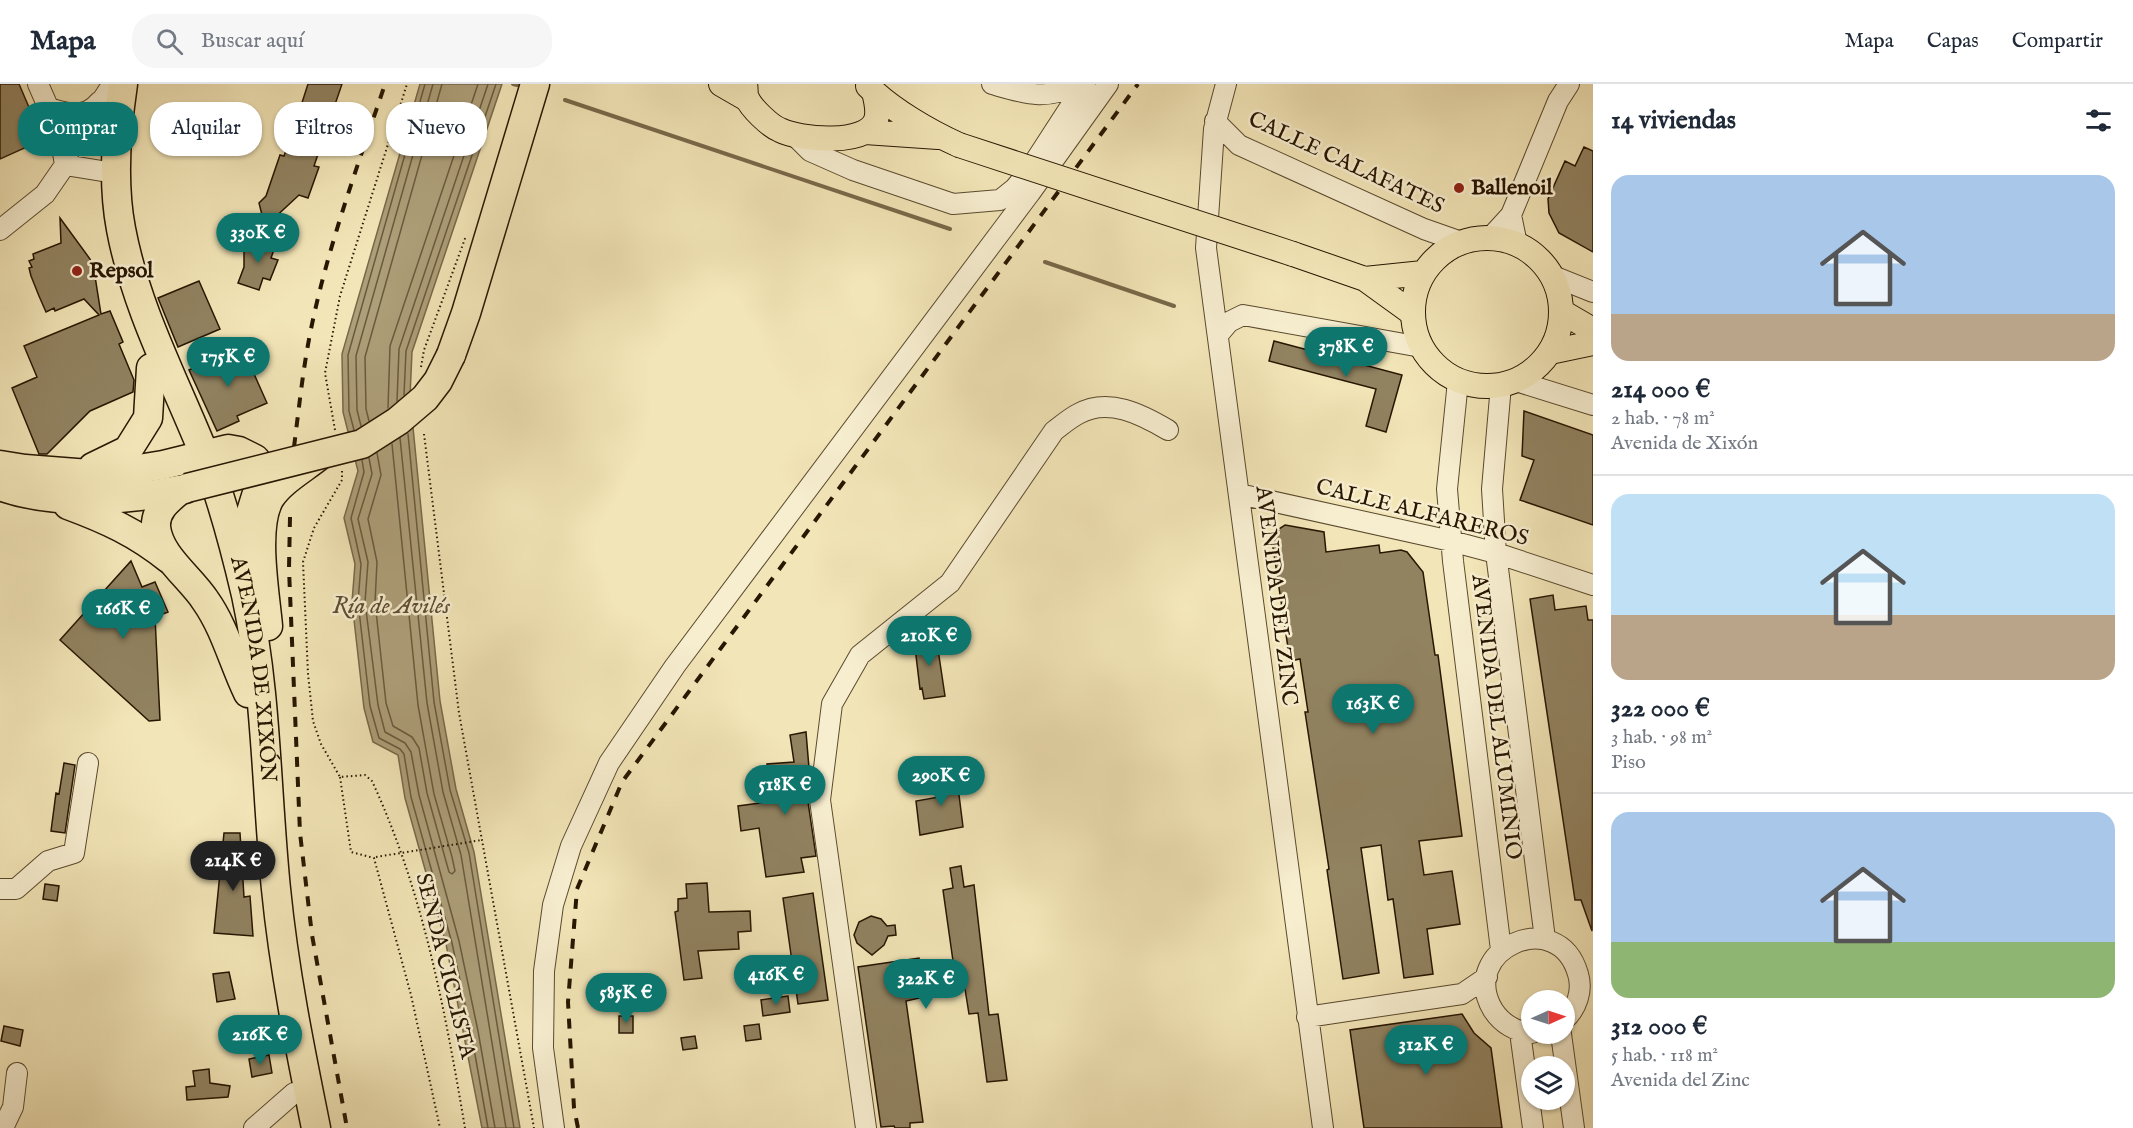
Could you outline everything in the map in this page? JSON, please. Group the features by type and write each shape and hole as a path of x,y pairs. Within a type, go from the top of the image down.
{"highway":[{"path":"265,726 271,696 262,552 263,519 270,498 279,487 362,444 398,421 425,398 438,381 451,355 470,302 535,84"},
{"path":"113,227 102,171 114,86"},
{"path":"113,227 119,113 114,86"},
{"name":"AVENIDA DE XIXÓN","path":"113,227 113,265 124,301 151,368 224,512 246,596 254,635 265,726 280,928 290,997 316,1128"},
{"name":"AVENIDA DE XIXÓN","path":"113,227 196,457 222,551 248,693 261,899 301,1128"},
{"path":"73,473 100,465 128,450 148,418 151,368"},
{"path":"0,465 102,475 196,457 228,448 249,455 260,466 261,480 260,490 246,528 246,596"},
{"path":"47,498 113,498 184,489 331,461"},
{"path":"0,486 47,498 108,520 146,541 175,564 195,585 218,621 248,693"},
{"path":"175,564 161,543 156,526 157,515 162,507 184,489"}],"main road":[{"path":"720,84 746,92 765,120 778,130 796,136 843,137 866,132 951,141 1365,279 1412,313"},
{"path":"866,132 876,120 877,104 870,88"},
{"path":"870,88 890,104 951,141"},
{"path":"1482,237 1490,238 1503,239 1523,246 1540,259 1553,276 1560,294 1562,312 1559,331 1550,352 1535,369 1509,383 1479,386 1458,381 1437,367 1421,347 1412,313 1414,296 1423,273 1439,254 1461,242 1482,237"},
{"path":"1365,279 1423,273"},
{"path":"1562,312 1593,330"},
{"path":"1550,352 1593,343"}],"street":[{"path":"38,84 46,102"},
{"path":"992,84 1030,95 1040,95 1063,92 1079,84"},
{"path":"796,136 810,151 853,170 953,204 1000,200 1015,188 1028,172 1084,84"},
{"path":"554,1128 543,1048 544,971 553,905 570,846 609,763 675,666 1023,202 1108,84"},
{"name":"AVENIDA DEL ZINC","path":"1226,84 1215,121 1206,248 1323,1128"},
{"path":"1490,238 1511,215 1558,101 1569,84"},
{"path":"100,102 114,86"},
{"path":"0,230 45,194 114,86"},
{"name":"CALLE CALAFATES","path":"1215,121 1239,145 1424,229 1461,242"},
{"path":"63,156 64,162"},
{"path":"64,162 102,171"},
{"path":"1511,215 1517,244"},
{"path":"1553,276 1593,292"},
{"path":"1218,336 1229,322 1243,315 1421,347"},
{"name":"AVENIDA DEL ALUMINIO","path":"1458,381 1447,489 1451,541 1501,950"},
{"path":"1509,383 1593,405"},
{"name":"AVENIDA DEL ALUMINIO","path":"1509,383 1492,489 1496,553 1545,939"},
{"path":"866,1128 820,800 832,704 860,655 950,583 1054,431 1079,413 1104,406 1140,414 1168,430"},
{"name":"CALLE ALFAREROS","path":"1239,494 1451,541 1496,553 1593,585"},
{"path":"0,889 16,889 48,861 74,853 88,764"},
{"path":"1521,1030 1505,1024 1496,1015 1486,992 1487,976 1492,962 1501,950 1514,942 1530,938 1545,939 1558,945 1584,968 1580,978 1586,986 1575,1005"},
{"path":"1307,1017 1462,994 1487,976"},
{"path":"1462,994 1490,1004"},
{"path":"1527,1044 1533,1128"},
{"path":"1563,1044 1574,1128"},
{"path":"3,1128 13,1107 17,1073"},
{"path":"254,1128 294,1093"}],"path":[{"path":"335,433 325,373 339,296 407,84"},
{"path":"424,435 459,713 534,1128"},
{"path":"331,461 342,480 315,528 303,562 308,674 313,721 321,744 340,777 351,852 374,858 482,840"},
{"name":"SENDA CICLISTA","path":"340,777 365,775 372,781 402,854 426,929 451,1045 465,1128"},
{"path":"374,858 411,995 440,1128"}],"water":[{"name":"Ría de Avilés","path":"420,84 502,84 487,129 487,102 415,102"},
{"name":"Ría de Avilés","path":"399,156 478,156 412,352 410,397 440,701 456,789 474,852 520,1128 482,1128 446,944 405,798 398,755 373,742 364,708 352,602 355,564 344,518 358,471 343,412 342,354"}],"building":[{"path":"0,84 19,84 27,102 18,102 18,151 0,159"},
{"path":"308,84 342,84 336,102 302,102"},
{"path":"1584,147 1593,151 1593,252 1559,233 1549,213 1548,199 1565,161 1575,166"},
{"path":"280,156 317,156 314,166 319,167 308,198 299,195 271,221 262,215 259,203 266,196"},
{"path":"60,218 90,259 101,314 110,311 123,342 119,344 134,380 133,392 90,411 47,454 39,454 12,388 37,377 24,346 99,315 84,299 55,311 54,308 46,312 39,296 31,276 29,268 32,267 29,261 34,259 33,254 61,243"},
{"path":"244,240 261,248 264,240 276,244 271,258 278,260 270,280 263,278 259,290 238,283 244,267"},
{"path":"199,281 220,329 178,347 158,298"},
{"path":"1274,341 1402,375 1386,432 1366,426 1376,389 1269,361"},
{"path":"242,347 267,403 237,416 239,421 217,431 189,370"},
{"path":"1524,411 1593,435 1593,525 1520,500 1534,460 1522,456"},
{"path":"1285,525 1324,532 1326,552 1379,545 1380,553 1401,550 1407,552 1423,572 1435,655 1438,655 1462,836 1419,841 1424,875 1452,871 1460,924 1427,929 1433,974 1404,978 1393,899 1388,900 1381,845 1361,848 1379,973 1343,979 1305,712 1308,712 1300,659 1290,661 1271,534"},
{"path":"131,561 142,587 155,582 168,612 155,617 160,720 149,721 60,640"},
{"path":"1553,595 1555,610 1586,606 1588,620 1593,620 1592,931 1581,900 1575,900 1530,599"},
{"path":"936,636 945,696 924,699 922,688 920,689 914,639"},
{"path":"806,732 810,780 808,802 816,856 801,858 804,872 766,877 759,828 741,831 738,806 782,800 781,798 787,797 784,778 768,780 767,764 794,762 790,735"},
{"path":"64,763 75,765 65,833 51,831 56,793 59,794"},
{"path":"956,771 963,827 920,835 916,801 939,797 936,774"},
{"path":"224,833 240,833 244,897 250,896 253,936 214,933"},
{"path":"961,866 964,887 974,885 989,1015 998,1014 1007,1080 987,1082 978,1013 969,1014 965,989 951,991 949,981 922,985 924,997 906,1001 923,1122 910,1123 910,1128 881,1127 858,967 919,958 921,975 948,972 946,963 953,961 943,890 953,888 950,868"},
{"path":"707,883 709,912 750,911 751,931 738,932 739,949 698,951 702,978 684,980 675,912 678,911 678,899 687,898 686,884"},
{"path":"45,884 59,886 57,901 43,899"},
{"path":"813,893 828,1000 798,1004 783,898"},
{"path":"871,916 881,919 887,926 895,925 896,935 888,936 884,945 872,955 857,943 854,935 859,922"},
{"path":"229,972 235,999 217,1002 213,974"},
{"path":"788,996 790,1012 763,1016 761,1000"},
{"path":"1462,1014 1474,1033 1491,1048 1502,1128 1364,1128 1350,1030"},
{"path":"619,1016 633,1016 633,1033 619,1033"},
{"path":"759,1024 761,1039 746,1041 744,1026"},
{"path":"4,1026 23,1030 20,1046 1,1041"},
{"path":"695,1036 697,1048 683,1050 681,1038"},
{"path":"269,1055 272,1073 252,1077 249,1059"},
{"path":"209,1069 210,1083 230,1086 228,1097 187,1100 186,1087 195,1086 193,1071"}],"waterway":[{"path":"513,84 517,85"},
{"path":"565,100 950,229"},
{"path":"1045,262 1174,306"}],"railway":[{"path":"294,447 306,358 318,298 344,206 385,84"},
{"path":"578,1128 574,1108 568,1002 577,889 622,782 1138,84"},
{"path":"290,517 289,569 300,833 312,935 347,1128"}],"place":[{"name":"Ballenoil","path":"1459,188"},
{"name":"Repsol","path":"77,271"}]}
